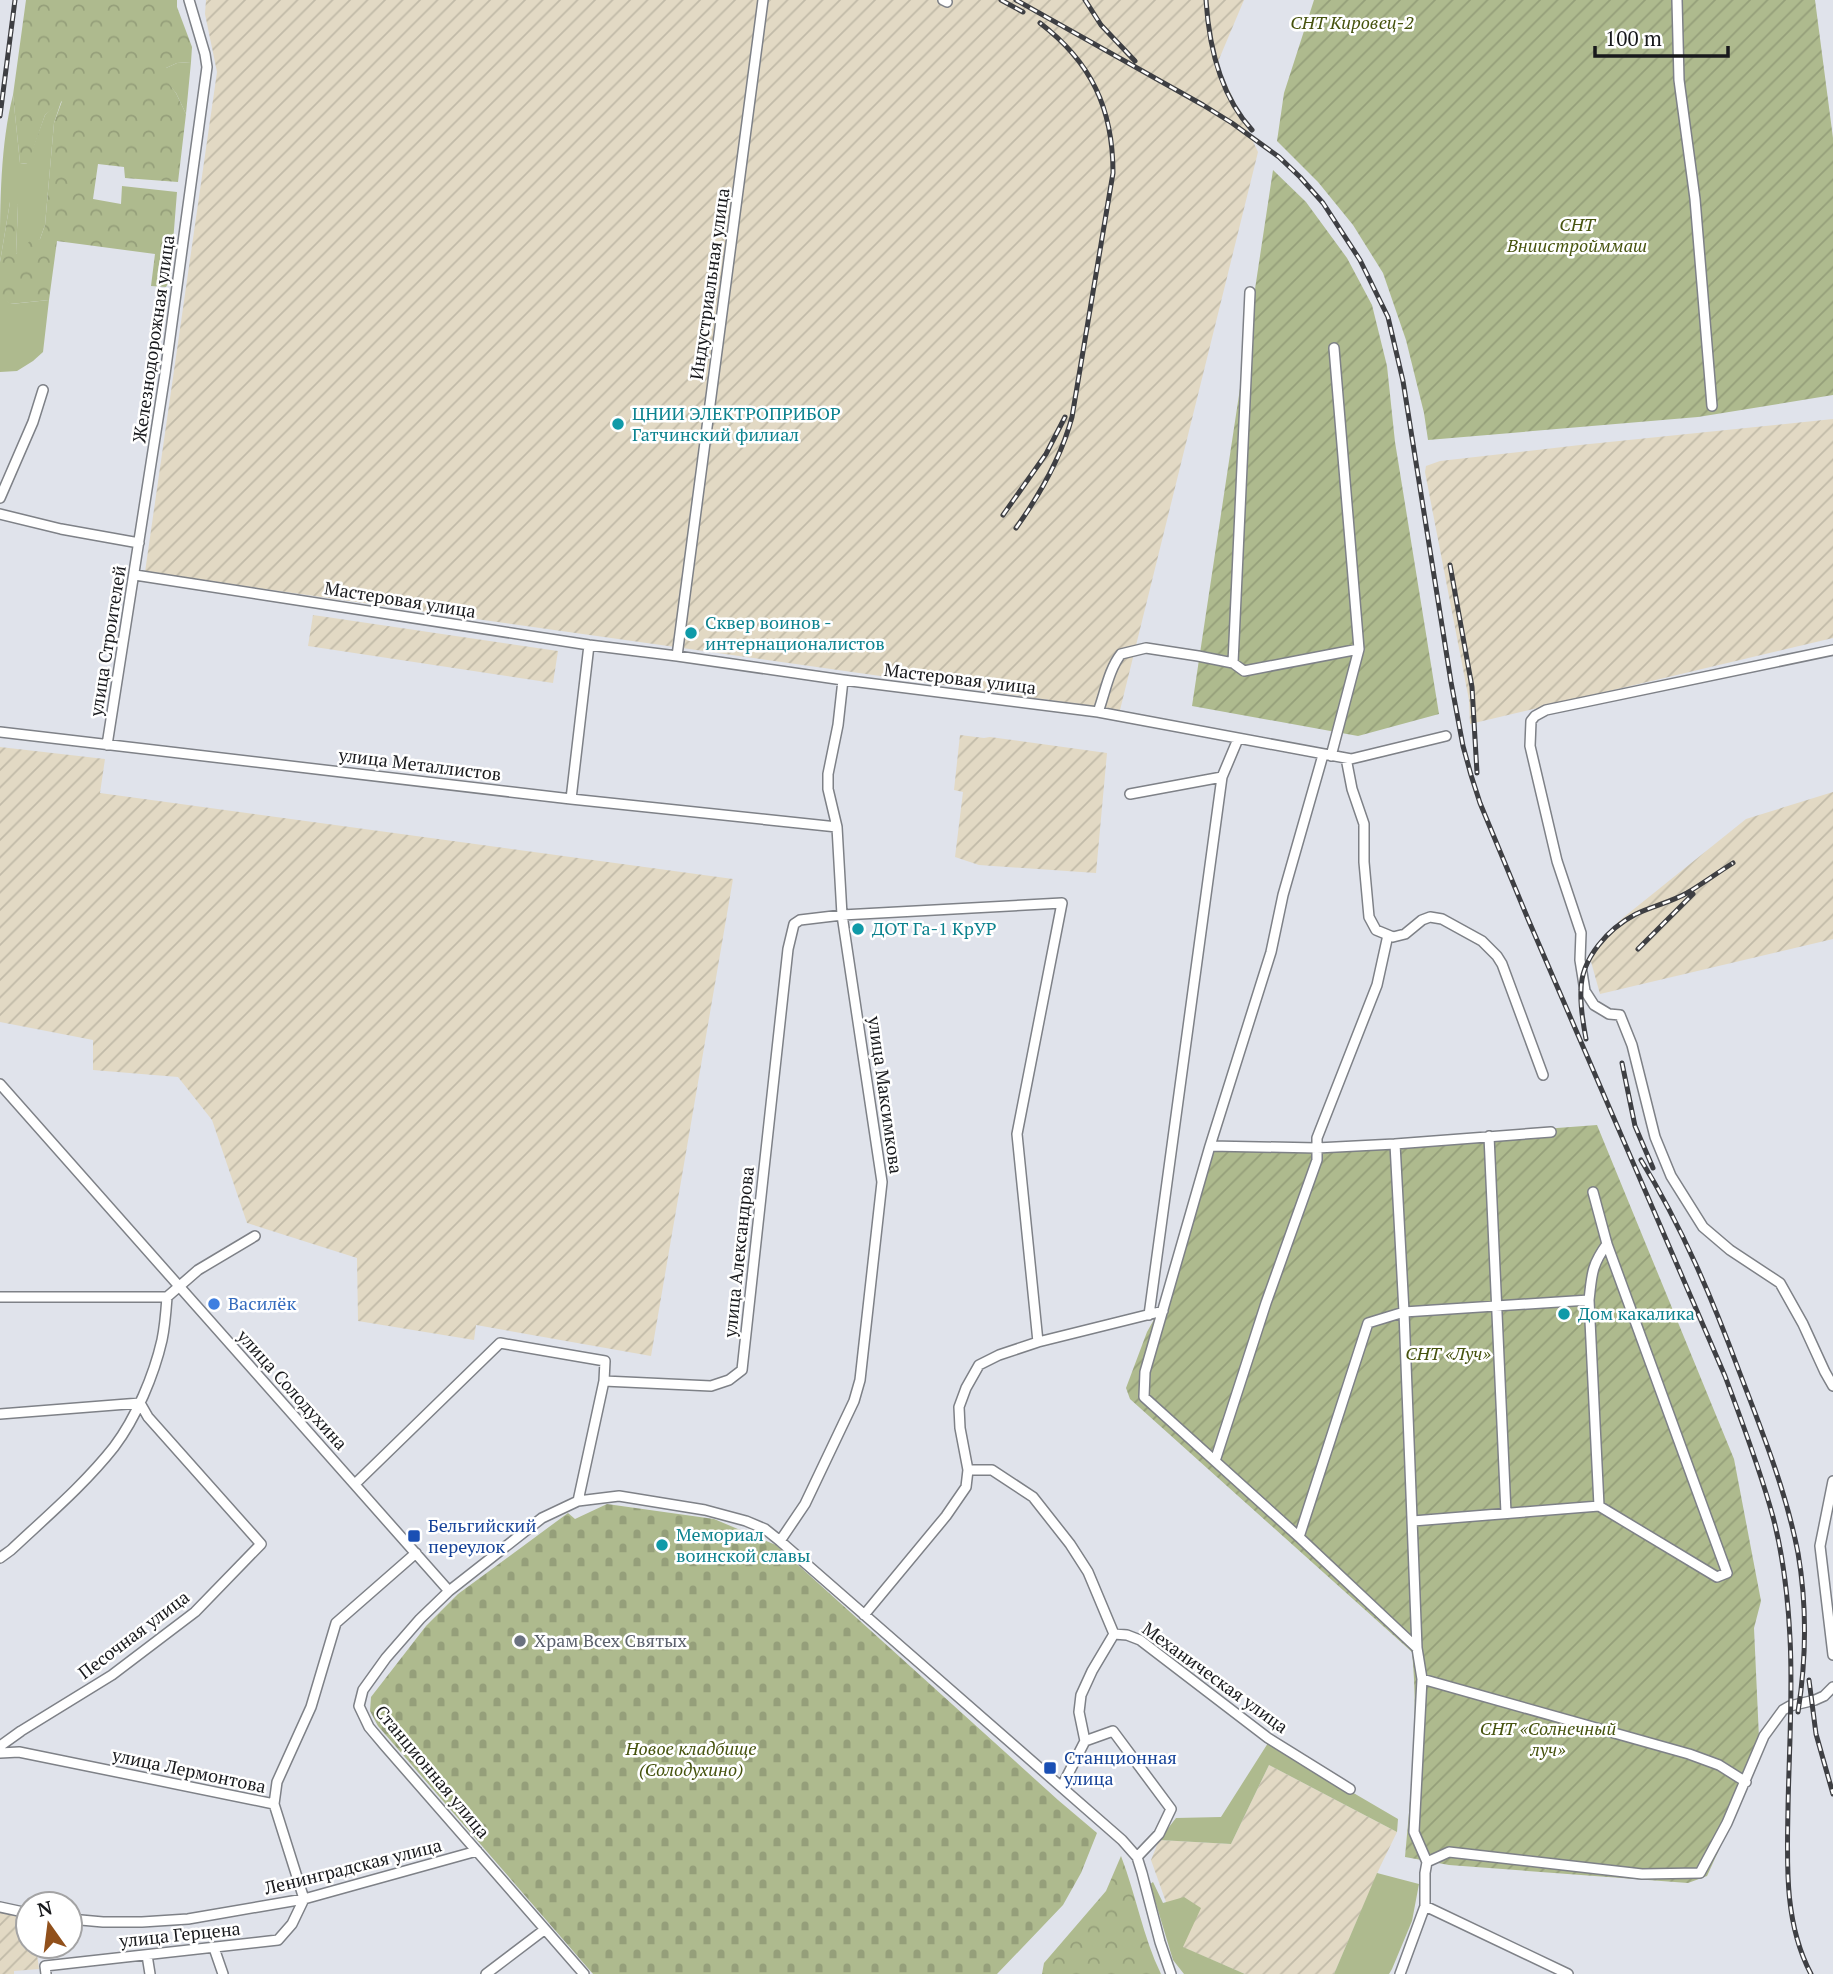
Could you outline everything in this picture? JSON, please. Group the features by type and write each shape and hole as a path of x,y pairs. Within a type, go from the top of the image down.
{"street":[{"name":"Железнодорожная улица","path":"139,542 169,351 207,67 189,0"},
{"name":"Индустриальная улица","path":"677,656 763,0"},
{"path":"1677,0 1679,80 1695,199 1712,406"},
{"path":"1233,663 1250,292"},
{"path":"1334,348 1359,649 1283,895 1270,952 1210,1146 1145,1372 1144,1396 1417,1648"},
{"path":"0,498 33,422 43,390"},
{"path":"0,514 61,529 139,542"},
{"name":"улица Строителей","path":"107,745 139,542"},
{"name":"Мастеровая улица","path":"135,575 589,645 1098,712 1351,759 1447,736"},
{"path":"570,799 589,645"},
{"path":"1098,712 1111,671 1121,654 1146,648 1233,663 1244,671 1359,649"},
{"path":"1833,650 1546,710 1531,721 1530,746 1557,861 1581,933 1580,960 1585,991 1594,1005 1609,1014 1620,1015 1632,1045 1655,1137 1671,1176 1703,1227 1730,1250 1780,1283 1833,1386"},
{"name":"улица Максимкова","path":"780,1541 805,1504 854,1401 860,1380 882,1182 842,915 837,827 828,789 843,680"},
{"name":"улица Металлистов","path":"0,732 570,799 837,827"},
{"path":"1149,1315 1223,777 1238,739"},
{"path":"1346,758 1352,789 1364,824 1368,917 1377,930 1393,937 1405,934 1430,917 1442,919 1482,941 1502,964 1543,1074"},
{"path":"1130,794 1223,777"},
{"path":"842,915 1062,903 1017,1134 1038,1342"},
{"name":"улица Александрова","path":"604,1381 711,1386 729,1380 742,1370 788,949 794,924 800,920 842,915"},
{"path":"1215,1461 1266,1303 1317,1160 1317,1138 1377,985 1388,935"},
{"name":"улица Солодухина","path":"0,1084 449,1591"},
{"path":"1210,1146 1318,1148 1551,1132"},
{"path":"1489,1136 1506,1513"},
{"path":"1395,1144 1417,1648 1422,1679 1414,1832 1427,1862 1425,1906 1400,1974"},
{"path":"1413,1521 1599,1506 1717,1577 1727,1573 1606,1244 1593,1192"},
{"path":"0,1297 167,1297 198,1270 255,1236"},
{"path":"1599,1506 1589,1300 1595,1260 1606,1244"},
{"path":"0,1558 96,1468 115,1446 140,1403 162,1339 167,1297"},
{"path":"1298,1537 1368,1323 1404,1312 1589,1300"},
{"path":"864,1615 946,1516 966,1487 968,1470 959,1408 979,1365 1038,1342 1164,1311"},
{"path":"355,1484 500,1343 605,1361 604,1381 578,1501"},
{"path":"0,1415 140,1403"},
{"name":"Песочная улица","path":"0,1746 112,1675 195,1612 261,1544 148,1417 140,1403"},
{"name":"Механическая улица","path":"968,1470 992,1470 1033,1497 1088,1572 1114,1634 1140,1640 1268,1738 1350,1789"},
{"path":"1833,1481 1820,1546 1833,1655"},
{"name":"Станционная улица","path":"584,1974 369,1727 359,1706 363,1690 386,1658 449,1591 542,1518 578,1501 619,1496 705,1510 765,1529 1062,1786 1122,1840 1136,1857"},
{"path":"274,1804 277,1782 311,1707 337,1623 416,1553"},
{"path":"1062,1786 1085,1741 1079,1712 1081,1695 1114,1634"},
{"path":"1422,1679 1689,1754 1719,1765 1746,1782"},
{"path":"1427,1862 1449,1852 1642,1874 1700,1873 1727,1823 1764,1736 1783,1710 1824,1696 1833,1687"},
{"path":"1085,1741 1113,1731 1171,1809 1159,1834 1136,1857 1143,1873 1171,1974"},
{"name":"улица Лермонтова","path":"0,1753 19,1752 274,1804 304,1899"},
{"name":"Ленинградская улица","path":"84,1920 116,1922 188,1919 304,1899 477,1851"},
{"name":"улица Герцена","path":"46,1974 45,1966 278,1940 292,1924 304,1899"},
{"path":"1425,1906 1568,1974"},
{"path":"486,1974 544,1930"},
{"path":"214,1948 223,1974"},
{"path":"147,1955 150,1974"}],"shaded area":[{"path":"206,0 1244,0 1217,64 1258,152 1120,710 145,572 217,72 205,14"},
{"path":"1833,419 1833,638 1470,724 1469,700 1426,466 1440,461"},
{"path":"313,615 558,651 553,683 308,646"},
{"path":"960,735 1107,753 1096,873 979,865 955,857 963,792 954,790"},
{"path":"0,747 105,759 100,793 733,879 651,1356 476,1325 474,1340 358,1321 357,1258 247,1223 212,1120 178,1077 93,1070 93,1040 0,1022"},
{"path":"1833,792 1833,939 1600,994 1590,958 1619,921 1746,819"},
{"path":"1269,1765 1397,1832 1334,1974 1245,1974 1182,1947 1151,1860 1159,1840 1231,1844"},
{"path":"0,1910 14,1914 14,1960 38,1960 39,1969 0,1974"}],"green space":[{"path":"26,0 177,0 177,7 192,47 191,62 177,63 166,68 167,81 186,114 178,182 125,178 124,167 98,164 93,199 121,204 122,186 177,192 170,280 166,287 151,286 155,254 57,241 49,300 10,304 0,296 0,262 10,202 15,200 18,205 16,254 31,240 40,239 45,225 54,123 62,101 45,115 28,164 20,163 13,95"},
{"name":"СНТ Вниистройммаш","path":"1314,0 1815,0 1833,138 1833,395 1698,417 1428,440 1406,340 1383,273 1353,225 1318,182 1277,141 1284,93"},
{"path":"191,62 186,114 176,93 166,81 166,68 177,63"},
{"path":"13,95 20,163 27,164 45,115 62,99 54,123 45,225 40,239 16,254 18,205 10,202 0,262 3,156"},
{"path":"1273,170 1306,202 1347,258 1372,305 1387,366 1395,442 1439,714 1358,736 1192,706"},
{"path":"0,295 11,304 49,300 43,352 17,371 0,372"},
{"name":"СНТ «Луч»","path":"1597,1125 1734,1459 1761,1601 1754,1628 1760,1760 1707,1876 1688,1883 1449,1865 1405,1857 1414,1729 1412,1652 1130,1399 1126,1388 1147,1332 1162,1305 1207,1144 1301,1145 1385,1141"},
{"name":"Новое кладбище (Солодухино)","path":"607,1504 714,1519 776,1545 1097,1833 1081,1873 1063,1905 997,1974 593,1974 378,1726 370,1711 371,1697 426,1626 458,1594 568,1513 575,1519"},
{"path":"1268,1743 1398,1819 1397,1832 1269,1765 1231,1844 1159,1840 1176,1818 1221,1817"},
{"path":"1121,1856 1161,1974 1042,1974 1044,1963 1106,1891"},
{"path":"1377,1873 1419,1884 1412,1921 1392,1969 1389,1974 1334,1974"},
{"path":"1153,1882 1163,1903 1184,1897 1201,1908 1183,1947 1245,1974 1184,1974 1173,1960 1150,1884"}],"railway":[{"path":"0,116 15,0"},
{"path":"1001,0 1023,12"},
{"path":"1016,0 1203,105 1279,157 1323,203 1360,260 1388,317 1403,381 1451,682 1471,775 1528,919 1725,1376 1757,1463 1773,1517 1780,1546 1790,1638 1787,1850 1789,1893 1796,1934 1811,1974"},
{"path":"1085,0 1101,25 1135,61"},
{"path":"1206,0 1218,70 1232,102 1252,130"},
{"path":"1016,528 1049,475 1072,417 1113,173 1109,128 1096,88 1073,54 1040,23"},
{"path":"1003,515 1046,454 1065,417"},
{"path":"1450,565 1472,687 1477,773"},
{"path":"1586,1039 1581,1003 1582,978 1598,945 1626,920 1687,893 1733,863"},
{"path":"1638,949 1693,894"},
{"path":"1622,1063 1635,1126 1653,1168"},
{"path":"1641,1160 1670,1211 1707,1290 1765,1439 1787,1507 1798,1553 1804,1613 1803,1673 1798,1712"},
{"path":"1809,1680 1816,1734 1833,1794"}],"place":[{"name":"ЦНИИ ЭЛЕКТРОПРИБОР Гатчинский филиал","path":"618,424"},
{"name":"Сквер воинов - интернационалистов","path":"691,633"},
{"name":"ДОТ Га-1 КрУР","path":"858,929"},
{"name":"Василёк","path":"214,1304"},
{"name":"Дом какалика","path":"1564,1314"},
{"name":"Бельгийский переулок","path":"414,1536"},
{"name":"Мемориал воинской славы","path":"662,1545"},
{"name":"Храм Всех Святых","path":"520,1641"},
{"name":"Станционная улица","path":"1050,1768"}],"park label":[{"name":"СНТ Кировец-2","path":"1352,23"},
{"name":"СНТ «Солнечный луч»","path":"1548,1739"}]}
